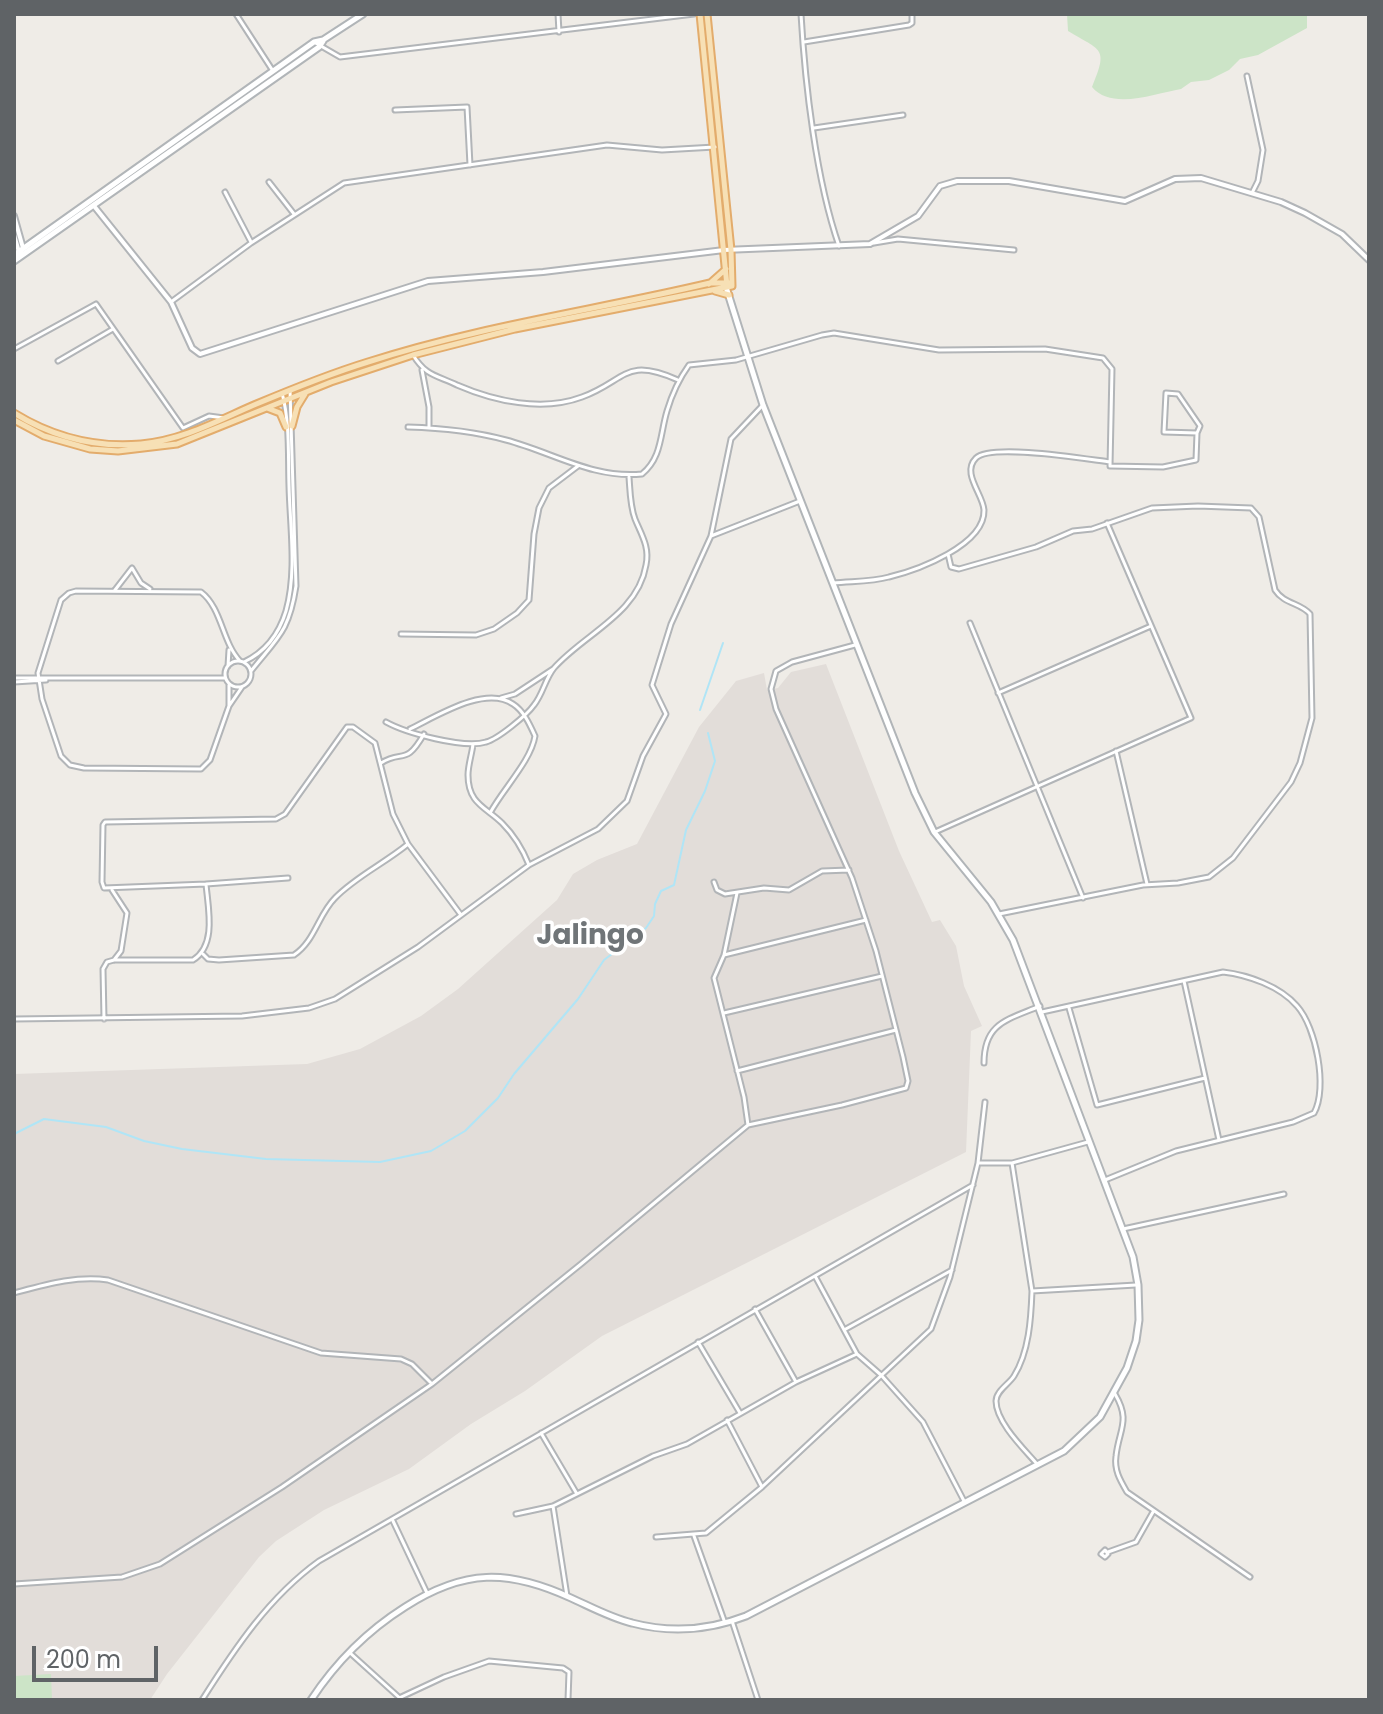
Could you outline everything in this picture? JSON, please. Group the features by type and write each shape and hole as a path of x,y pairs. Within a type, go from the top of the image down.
{"main road":[{"path":"19,255 273,72 363,14"},
{"path":"311,1700 349,1652 386,1620 427,1593 466,1579 498,1576 535,1583 644,1626 679,1629 728,1622 789,1595 1064,1451 1084,1435 1115,1394 1136,1341 1138,1285 1133,1257 1019,953 999,914 934,832 915,793 746,357 730,296 718,147 702,14"},
{"path":"19,255 94,206 317,44"},
{"path":"728,250 726,269 730,285"},
{"path":"14,413 60,436 115,445 175,438 413,355 515,329 710,287 726,269"},
{"path":"14,420 44,436 66,443 118,451 177,444 266,408 286,397 290,390 341,370 454,337 730,285"},
{"path":"710,287 730,296"},
{"path":"289,426 308,391"},
{"path":"266,408 280,413 289,426"}],"street":[{"path":"236,14 273,72"},
{"path":"558,14 559,32"},
{"path":"317,44 340,57 702,14"},
{"path":"801,14 814,128 839,246"},
{"path":"804,42 909,25 912,14"},
{"path":"1247,76 1263,150 1258,181 1252,193"},
{"path":"395,110 467,107 470,165"},
{"path":"814,128 903,115"},
{"path":"171,302 251,243 344,183 607,145 662,150 718,147"},
{"path":"870,244 918,216 940,186 957,181 1009,181 1116,201 1135,198 1181,177 1201,178 1281,202 1327,224 1369,260"},
{"path":"269,182 294,215"},
{"path":"225,192 251,243"},
{"path":"94,206 171,302 192,348 200,354 428,281 543,272 728,250 870,244 898,239 1014,250"},
{"path":"14,216 19,255"},
{"path":"14,235 19,255"},
{"path":"14,349 96,304 183,428 209,416 226,418"},
{"path":"58,361 113,329"},
{"path":"408,427 473,431 578,466 629,476 642,474 653,465 666,413 678,380 689,365 746,357 834,333 939,350 1045,349 1103,358 1112,369 1110,466 1163,467 1196,460 1200,426 1178,394 1166,393 1164,432 1197,433"},
{"path":"413,355 422,370 429,407 429,428"},
{"path":"422,370 471,391 520,403 581,398 625,373 635,371 654,371 678,380"},
{"path":"229,706 229,684 225,678 229,650 211,602 201,592 76,591 65,596 41,663 39,680 61,756 70,765 84,768 201,769 210,760 229,706 250,681 251,671 279,640 295,597 297,575 286,397"},
{"path":"14,1019 228,1017 309,1008 335,999 368,980 529,865 598,829 627,801 643,756 666,714 652,685 658,665 671,624 711,536 731,439 763,405"},
{"path":"228,666 261,653 284,617 291,575 289,426"},
{"path":"833,583 890,577 948,554 971,540 980,528 985,513 970,470 974,460 982,455 1006,451 1110,462"},
{"path":"401,634 476,635 494,629 517,613 529,600 539,508 549,488 578,466"},
{"path":"408,730 455,706 515,694 554,668 624,608 639,587 647,564 645,537 634,518 629,476"},
{"path":"711,536 800,501"},
{"path":"948,554 951,567 959,569 1152,508 1251,508 1259,517 1275,590 1283,599 1307,610 1311,621 1312,718 1300,763 1291,782 1222,869 1209,877 1147,885 999,914"},
{"path":"934,832 1191,718 1107,523"},
{"path":"114,591 132,568 141,583 153,591"},
{"path":"970,623 1083,898"},
{"path":"998,693 1151,626"},
{"path":"14,1584 122,1577 145,1570 176,1554 282,1487 432,1384 748,1125 906,1088 908,1081 896,1030 866,920 849,870 776,709 771,689 776,671 792,662 857,645"},
{"path":"229,650 251,671"},
{"path":"386,722 398,729 456,744 488,742 535,705 554,668"},
{"path":"14,680 225,678"},
{"path":"229,684 242,687"},
{"path":"490,813 501,792 534,747 535,736 523,715 515,705 501,698"},
{"path":"288,878 104,888 103,825 105,822 276,819 285,814 347,727 353,727 375,743 393,814 408,844 461,915"},
{"path":"381,763 389,757 409,755 424,734"},
{"path":"473,744 468,775 472,794 481,808 514,837 529,865"},
{"path":"1116,751 1147,885"},
{"path":"203,954 208,959 219,960 294,955 304,949 326,908 338,894 408,844"},
{"path":"714,882 717,890 725,894 764,888 789,890 822,871 849,870"},
{"path":"104,1019 103,969 107,962 193,960 203,954 208,945 206,884"},
{"path":"112,889 127,913 121,951 114,960"},
{"path":"737,893 724,955 714,978 748,1125"},
{"path":"724,955 866,920"},
{"path":"984,1063 987,1037 995,1026 1041,1009 1069,1007 1223,972 1259,981 1300,1008 1319,1057 1321,1093 1314,1113 1293,1122 1176,1151 1105,1180"},
{"path":"724,1013 882,976"},
{"path":"1184,981 1219,1140"},
{"path":"1069,1007 1097,1105 1205,1078"},
{"path":"737,1071 896,1030"},
{"path":"656,1537 706,1533 762,1487 931,1329 952,1270 973,1185 985,1102"},
{"path":"978,1163 1012,1163 1090,1141"},
{"path":"1012,1163 1032,1291 1029,1333 1023,1355 1013,1379 998,1395 996,1402 1008,1430 1039,1466"},
{"path":"202,1700 267,1608 291,1582 319,1561 973,1185"},
{"path":"1123,1229 1284,1194"},
{"path":"844,1330 952,1270"},
{"path":"814,1275 857,1354 881,1375 923,1422 966,1504"},
{"path":"14,1293 55,1283 93,1278 108,1280 321,1353 401,1359 412,1364 432,1384"},
{"path":"1032,1291 1138,1285"},
{"path":"755,1309 796,1382"},
{"path":"698,1342 740,1413"},
{"path":"516,1514 553,1506 653,1456 687,1444 796,1382 857,1354"},
{"path":"1115,1394 1123,1408 1116,1473 1127,1492 1250,1577"},
{"path":"727,1420 762,1487"},
{"path":"541,1433 577,1494"},
{"path":"553,1506 567,1596"},
{"path":"1108,1552 1136,1542 1153,1512"},
{"path":"392,1519 427,1593"},
{"path":"694,1536 758,1700"},
{"path":"349,1652 400,1699 464,1669 489,1661 563,1668 570,1677 568,1700"}],"shaded area":[{"path":"826,664 899,851 932,922 940,920 956,946 964,986 982,1026 971,1031 966,1152 602,1336 409,1469 324,1510 276,1541 259,1557 150,1700 14,1700 14,1074 307,1064 360,1049 421,1016 458,989 557,900 573,874 597,860 637,844 699,727 736,681 764,673 767,690 778,688 791,672"}],"green space":[{"path":"1067,14 1300,14 1307,15 1307,28 1258,55 1240,59 1229,70 1209,80 1191,82 1181,89 1122,99 1101,94 1092,87 1101,57 1095,47 1068,31"},
{"path":"51,1674 52,1700 14,1700 14,1676"}],"waterway":[{"path":"700,710 723,643"},
{"path":"14,1134 44,1119 106,1127 144,1141 182,1149 266,1159 380,1162 431,1151 465,1131 498,1098 514,1074 578,999 604,960 646,928 654,916 661,891 674,885 686,830 705,791 715,761 708,733"}],"district":[{"name":"Jalingo","path":"590,937"}]}
